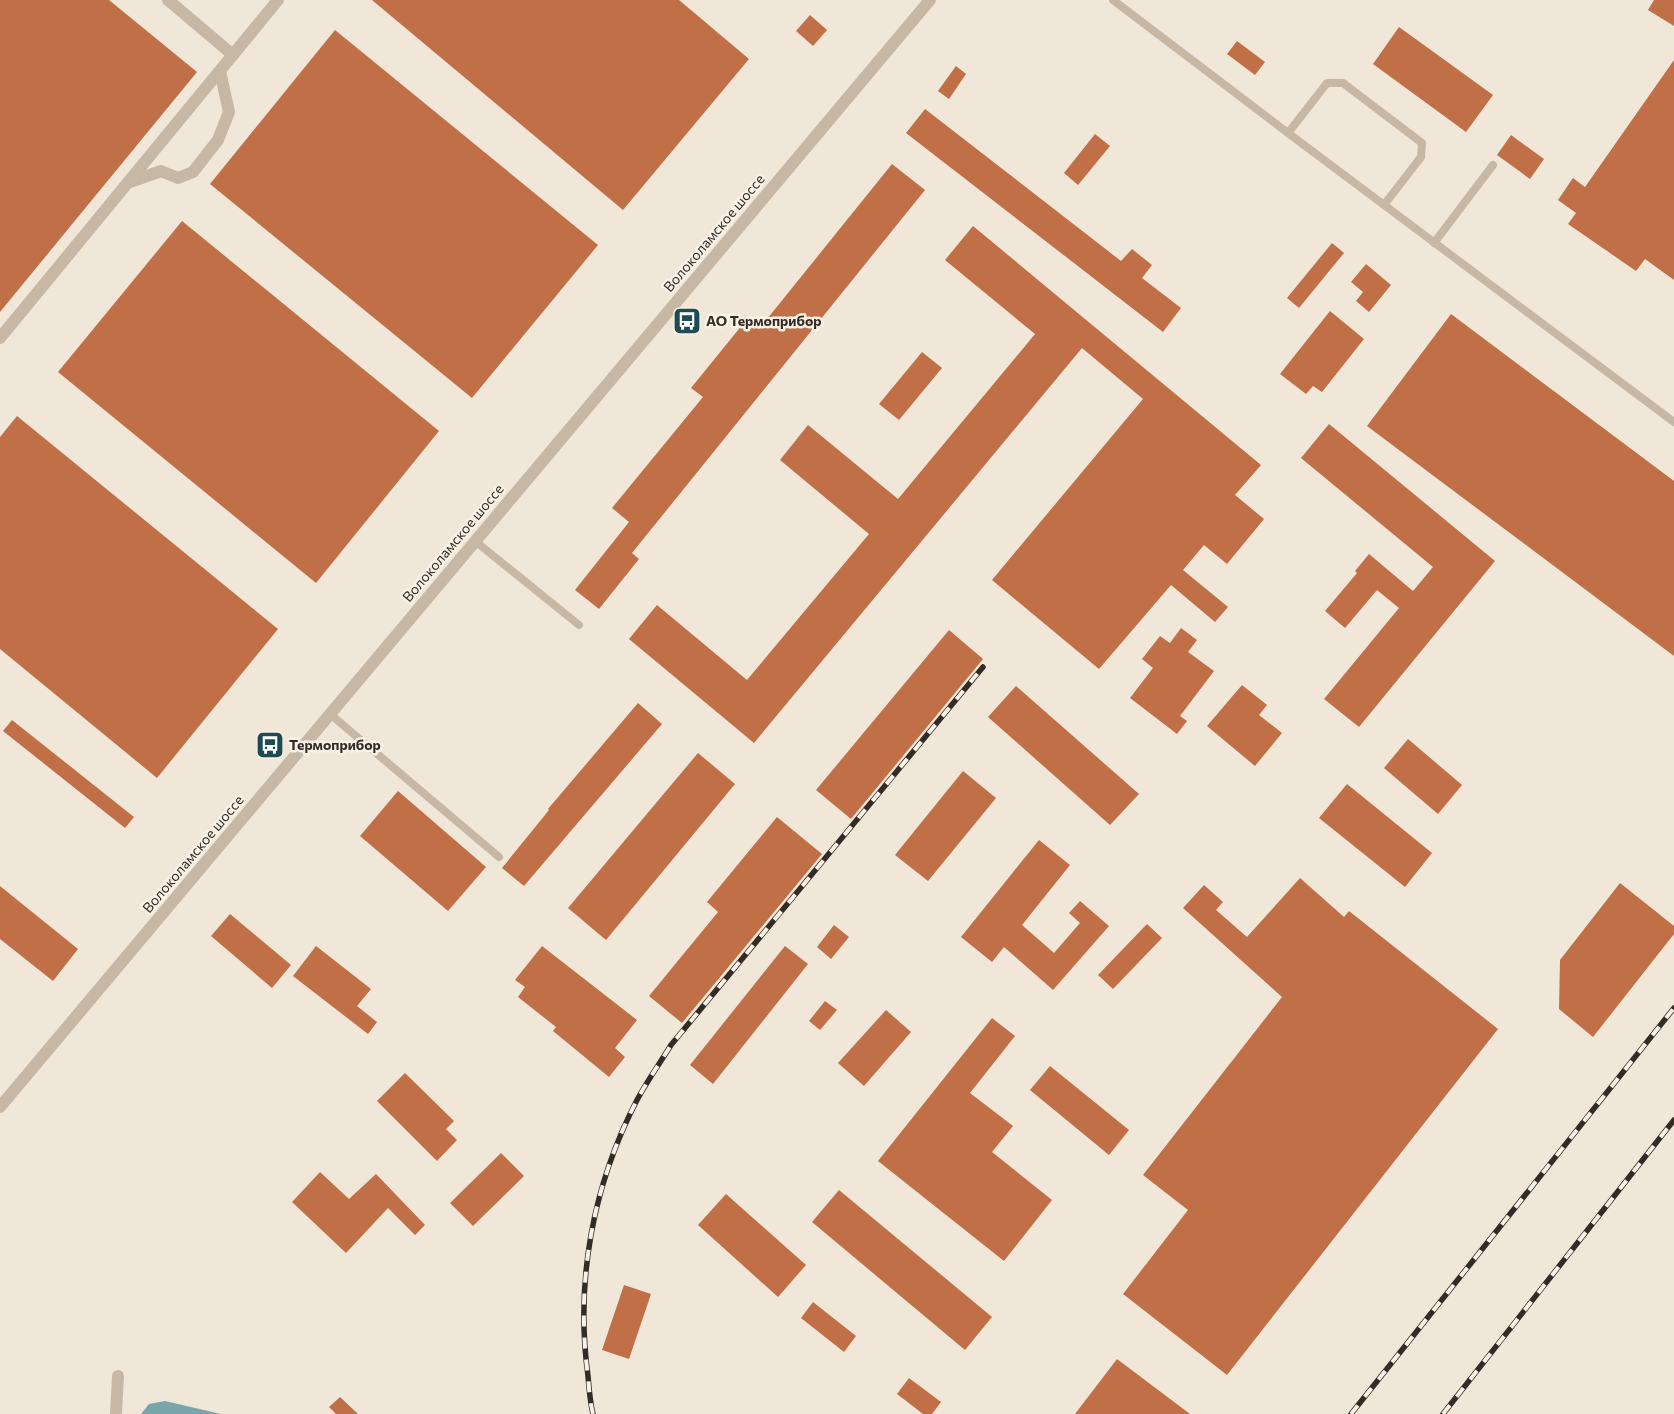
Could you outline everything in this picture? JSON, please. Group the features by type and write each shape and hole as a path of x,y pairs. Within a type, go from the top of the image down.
{"street":[{"path":"168,0 233,54"},
{"path":"0,338 278,0"},
{"name":"Волоколамское шоссе","path":"0,1107 930,0"},
{"path":"128,183 160,170 178,178 192,172 218,140 229,112 220,70"},
{"path":"116,1414 118,1376"}],"lane":[{"path":"1113,0 1674,422"},
{"path":"1288,133 1327,83 1343,83 1422,142 1421,157 1384,205"},
{"path":"1434,243 1493,165"},
{"path":"475,541 579,625"},
{"path":"330,714 499,857"}],"water":[{"path":"165,1401 221,1414 141,1414 149,1404"}],"building":[{"path":"0,0 109,0 197,72 0,312"},
{"path":"372,0 679,0 749,59 623,210"},
{"path":"1654,0 1674,0 1674,26 1648,10"},
{"path":"810,15 827,30 813,46 796,31"},
{"path":"1399,27 1493,95 1466,132 1373,64"},
{"path":"335,30 598,245 472,398 210,184"},
{"path":"1237,41 1265,62 1255,75 1227,54"},
{"path":"1674,60 1674,280 1645,259 1636,271 1568,224 1576,213 1558,200 1573,178 1585,187"},
{"path":"956,66 966,74 949,99 938,91"},
{"path":"925,109 1121,261 1132,249 1152,265 1142,278 1181,308 1163,332 906,133"},
{"path":"1095,134 1110,146 1078,185 1064,173"},
{"path":"1511,135 1544,159 1530,179 1497,155"},
{"path":"892,164 925,190 632,553 639,559 599,609 575,590 629,522 612,508 703,397 691,388 747,319 759,329"},
{"path":"182,221 439,431 316,583 58,372"},
{"path":"973,226 1261,465 1235,495 1264,519 1227,564 1204,545 1183,570 1228,607 1215,622 1171,585 1099,669 992,580 1143,399 1082,348 754,743 629,639 657,605 747,680 869,534 780,460 808,425 898,499 1035,334 945,260"},
{"path":"1332,243 1344,253 1299,308 1287,298"},
{"path":"1366,264 1391,285 1369,312 1356,301 1363,292 1351,282"},
{"path":"1330,311 1364,339 1322,392 1313,386 1306,394 1280,374"},
{"path":"1451,314 1674,481 1674,656 1367,426"},
{"path":"922,352 942,368 899,420 879,404"},
{"path":"17,416 278,629 157,778 0,649 0,437"},
{"path":"1329,424 1495,561 1359,727 1324,699 1399,608 1377,590 1345,628 1325,611 1357,573 1355,571 1369,554 1413,591 1433,567 1301,458"},
{"path":"1181,628 1197,640 1188,652 1214,671 1180,716 1187,721 1177,734 1130,698 1153,668 1142,659 1160,636 1170,643"},
{"path":"949,630 983,659 851,819 816,790"},
{"path":"1242,685 1267,705 1259,715 1282,733 1255,766 1207,726"},
{"path":"1016,686 1139,794 1110,825 988,717"},
{"path":"638,703 662,724 524,886 502,868 548,809"},
{"path":"12,720 134,817 125,828 3,731"},
{"path":"1408,739 1462,785 1438,814 1384,768"},
{"path":"698,753 735,784 606,940 568,908"},
{"path":"963,771 996,798 928,881 895,855"},
{"path":"1347,784 1432,853 1405,887 1319,818"},
{"path":"398,791 486,867 448,911 360,836"},
{"path":"777,817 822,854 682,1023 649,996 718,912 707,902"},
{"path":"1039,840 1070,865 1022,925 1054,953 1080,923 1069,913 1080,901 1109,926 1053,990 1004,947 992,962 961,937"},
{"path":"1300,878 1344,917 1349,911 1498,1029 1227,1375 1123,1294 1188,1210 1143,1175 1282,997 1183,908 1204,885 1223,902 1216,910 1247,937"},
{"path":"1620,883 1674,926 1674,934 1593,1037 1559,1009 1560,960"},
{"path":"0,886 78,949 53,981 0,939"},
{"path":"230,914 291,965 272,988 211,936"},
{"path":"1147,924 1162,938 1113,989 1098,975"},
{"path":"834,925 849,937 831,959 817,947"},
{"path":"316,946 371,989 357,1006 377,1022 368,1034 293,976"},
{"path":"542,946 637,1020 615,1048 625,1057 609,1077 553,1031 556,1027 518,997 525,987 515,980"},
{"path":"785,946 808,964 713,1084 690,1065"},
{"path":"825,1001 837,1010 820,1030 809,1021"},
{"path":"886,1010 911,1032 864,1086 838,1063"},
{"path":"992,1018 1015,1036 970,1093 1013,1126 992,1152 1052,1200 1004,1261 878,1161"},
{"path":"1050,1066 1129,1130 1109,1155 1030,1090"},
{"path":"405,1073 454,1121 446,1129 457,1140 437,1161 377,1101"},
{"path":"501,1153 524,1176 473,1226 450,1203"},
{"path":"320,1172 349,1199 376,1174 425,1225 415,1235 388,1208 346,1253 292,1202"},
{"path":"839,1190 992,1317 965,1350 812,1222"},
{"path":"726,1194 806,1265 778,1297 698,1225"},
{"path":"624,1285 651,1294 629,1359 602,1350"},
{"path":"813,1302 856,1336 844,1352 801,1318"},
{"path":"1117,1359 1190,1414 1075,1414"},
{"path":"909,1378 941,1402 932,1414 923,1414 897,1394"},
{"path":"340,1397 358,1414 336,1414 329,1407"}],"railway":[{"path":"593,1414 585,1340 586,1269 591,1234 609,1166 637,1100 671,1045 983,667"},
{"path":"1351,1414 1674,1008"},
{"path":"1443,1414 1674,1120"}],"place":[{"name":"АО Термоприбор","path":"687,321"},
{"name":"Термоприбор","path":"270,745"}]}
